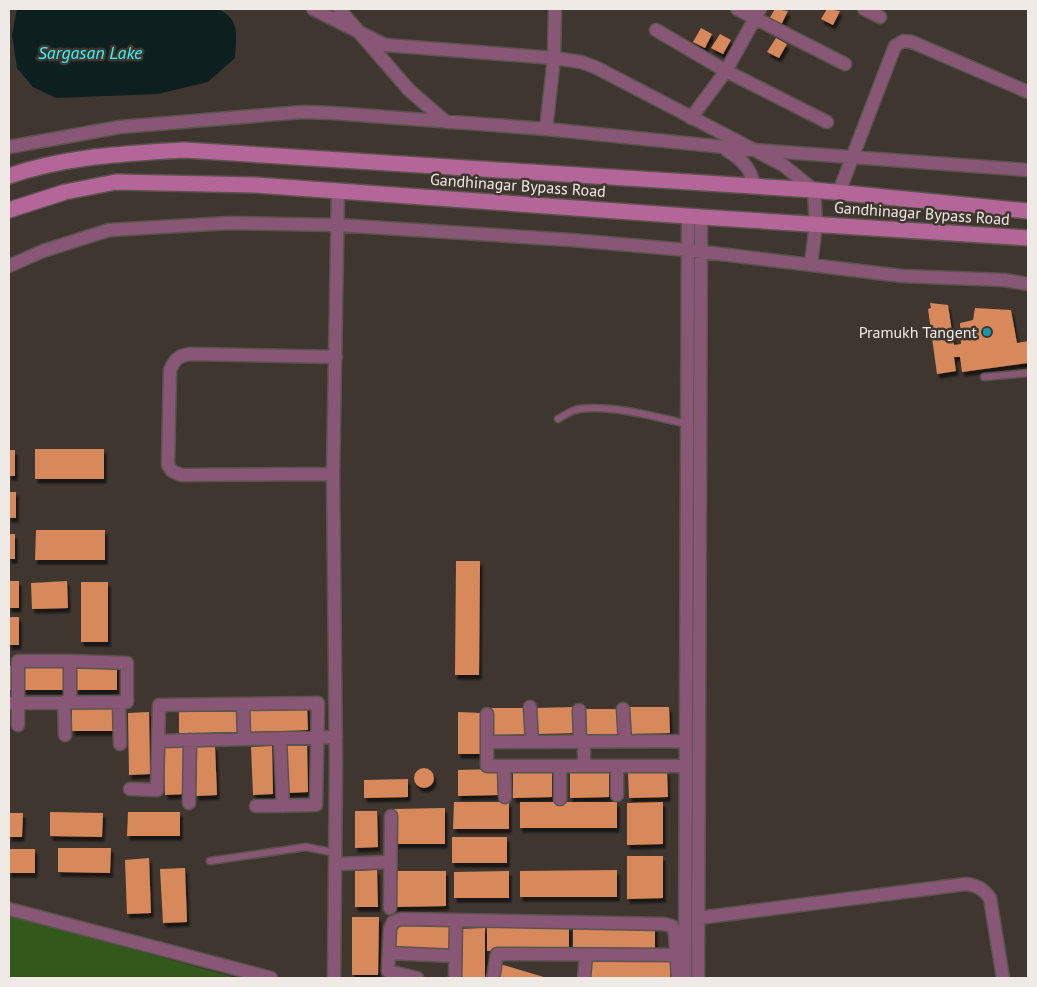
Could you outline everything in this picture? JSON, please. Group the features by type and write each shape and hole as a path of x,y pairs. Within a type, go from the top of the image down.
{"main road":[{"name":"Gandhinagar Bypass Road","path":"9,176 41,165 101,155 184,150 814,190 1028,211"},
{"name":"Gandhinagar Bypass Road","path":"9,210 65,192 116,182 255,185 1028,238"}],"street":[{"path":"313,9 385,45 554,58 582,62 595,67 783,165 814,190 816,224 811,264"},
{"path":"340,9 409,90 446,122"},
{"path":"546,129 554,58 555,9"},
{"path":"737,9 757,13 845,64"},
{"path":"864,9 880,17"},
{"path":"691,118 726,71 757,13"},
{"path":"656,30 726,71 828,122"},
{"path":"839,192 895,46 903,41 912,42 1028,92"},
{"path":"9,147 120,127 303,112 546,129 754,150 1028,170"},
{"path":"720,146 740,158 752,174 754,186"},
{"path":"334,978 336,737 333,474 338,190"},
{"path":"678,978 686,766 688,250 694,216"},
{"path":"694,216 701,251 698,978"},
{"path":"9,266 43,251 87,236 126,228 229,223 337,225 688,250 902,276 1004,280 1028,284"},
{"path":"333,474 181,475 172,471 168,465 170,370 174,360 182,355 191,354 336,357"},
{"path":"14,703 127,702 127,663 13,661 14,703 18,725"},
{"path":"65,735 70,661"},
{"path":"119,702 120,744"},
{"path":"130,789 157,790 159,704 318,703 316,805 256,806"},
{"path":"243,704 244,739"},
{"path":"530,707 532,742"},
{"path":"623,709 625,741"},
{"path":"579,710 584,766"},
{"path":"487,714 487,766 686,766"},
{"path":"159,741 336,737"},
{"path":"280,738 283,806"},
{"path":"189,802 190,740"},
{"path":"487,742 686,741"},
{"path":"504,766 505,797"},
{"path":"560,766 560,799"},
{"path":"617,766 617,795"},
{"path":"390,816 390,908"},
{"path":"336,858 390,862"},
{"path":"698,918 966,884 975,885 985,891 990,898 1002,978"},
{"path":"9,909 271,978"},
{"path":"417,978 388,975 390,929 393,922 401,919 664,924 672,926 685,978"},
{"path":"455,978 456,921"},
{"path":"389,953 455,956"},
{"path":"493,978 497,954 680,955"},
{"path":"584,978 586,955"}],"lane":[{"path":"984,377 1028,373"},
{"path":"558,419 574,410 596,409 653,416 687,424"},
{"path":"210,861 306,847 336,858"}],"green space":[{"path":"9,915 236,978 9,978"}],"water":[{"name":"Sargasan Lake","path":"17,9 218,9 231,18 234,23 236,29 235,58 208,82 158,94 56,98 33,87 17,68 12,35"}],"building":[{"path":"775,9 788,11 781,25 769,19"},
{"path":"827,9 840,11 833,25 821,19"},
{"path":"701,28 712,34 705,48 693,42"},
{"path":"720,34 731,40 723,54 711,48"},
{"path":"776,38 787,44 779,58 767,52"},
{"name":"Pramukh Tangent","path":"930,303 948,305 954,345 961,344 960,323 973,320 975,308 1011,310 1017,343 1028,341 1028,363 962,372 960,357 954,357 956,371 937,374 928,309 931,308"},
{"path":"35,449 104,449 104,479 35,479"},
{"path":"9,450 15,450 15,476 9,476"},
{"path":"9,492 16,492 16,518 9,518"},
{"path":"36,530 105,530 105,560 35,560"},
{"path":"9,534 15,534 15,559 9,559"},
{"path":"456,561 480,561 479,675 455,675"},
{"path":"9,581 19,581 19,608 9,608"},
{"path":"67,581 68,608 32,609 31,583"},
{"path":"81,582 108,582 108,642 81,642"},
{"path":"9,617 19,617 19,645 9,645"},
{"path":"23,665 64,665 64,690 23,690"},
{"path":"76,665 117,665 117,690 76,690"},
{"path":"9,666 11,666 12,690 9,690"},
{"path":"307,705 308,730 249,732 248,707"},
{"path":"72,706 113,706 113,731 72,731"},
{"path":"238,707 238,732 179,734 179,708"},
{"path":"575,707 576,733 536,734 536,708"},
{"path":"630,707 669,707 670,733 631,734"},
{"path":"489,708 528,708 529,734 490,735"},
{"path":"582,709 621,709 621,735 582,736"},
{"path":"149,712 150,774 129,775 128,713"},
{"path":"458,712 481,713 481,754 458,754"},
{"path":"307,744 308,792 287,793 286,745"},
{"path":"184,746 186,794 165,795 163,747"},
{"path":"215,746 217,795 196,796 194,747"},
{"path":"272,746 273,794 253,795 251,747"},
{"path":"424,768 431,771 434,778 431,785 424,788 417,785 414,778 417,771"},
{"path":"497,769 498,795 458,796 458,770"},
{"path":"552,771 552,797 513,798 513,772"},
{"path":"609,771 609,797 570,798 570,772"},
{"path":"667,771 668,797 629,798 628,772"},
{"path":"408,779 408,797 364,798 364,780"},
{"path":"454,802 509,802 509,829 453,829"},
{"path":"520,802 617,802 617,828 520,828"},
{"path":"663,802 663,844 627,845 627,803"},
{"path":"445,808 445,844 394,844 394,809"},
{"path":"355,811 377,811 378,847 355,848"},
{"path":"50,812 103,813 102,837 50,836"},
{"path":"128,812 180,812 180,836 127,836"},
{"path":"9,813 23,813 22,837 9,837"},
{"path":"452,837 507,837 507,863 452,863"},
{"path":"58,848 111,848 110,873 58,872"},
{"path":"9,849 35,849 35,873 9,873"},
{"path":"627,856 663,856 663,898 627,899"},
{"path":"149,858 151,913 127,914 125,860"},
{"path":"185,868 187,922 163,923 160,869"},
{"path":"377,870 378,907 355,907 355,871"},
{"path":"617,870 617,897 520,897 520,871"},
{"path":"394,871 446,871 446,906 394,907"},
{"path":"509,871 509,898 454,898 454,872"},
{"path":"352,917 379,917 378,975 352,975"},
{"path":"395,925 451,926 451,952 394,952"},
{"path":"487,925 569,926 569,951 487,951"},
{"path":"573,926 655,927 655,952 573,952"},
{"path":"485,928 485,978 460,978 459,929"},
{"path":"589,958 671,959 670,978 588,978"},
{"path":"500,964 547,978 496,978"}],"place":[{"name":"Pramukh Tangent","path":"987,332"}]}
